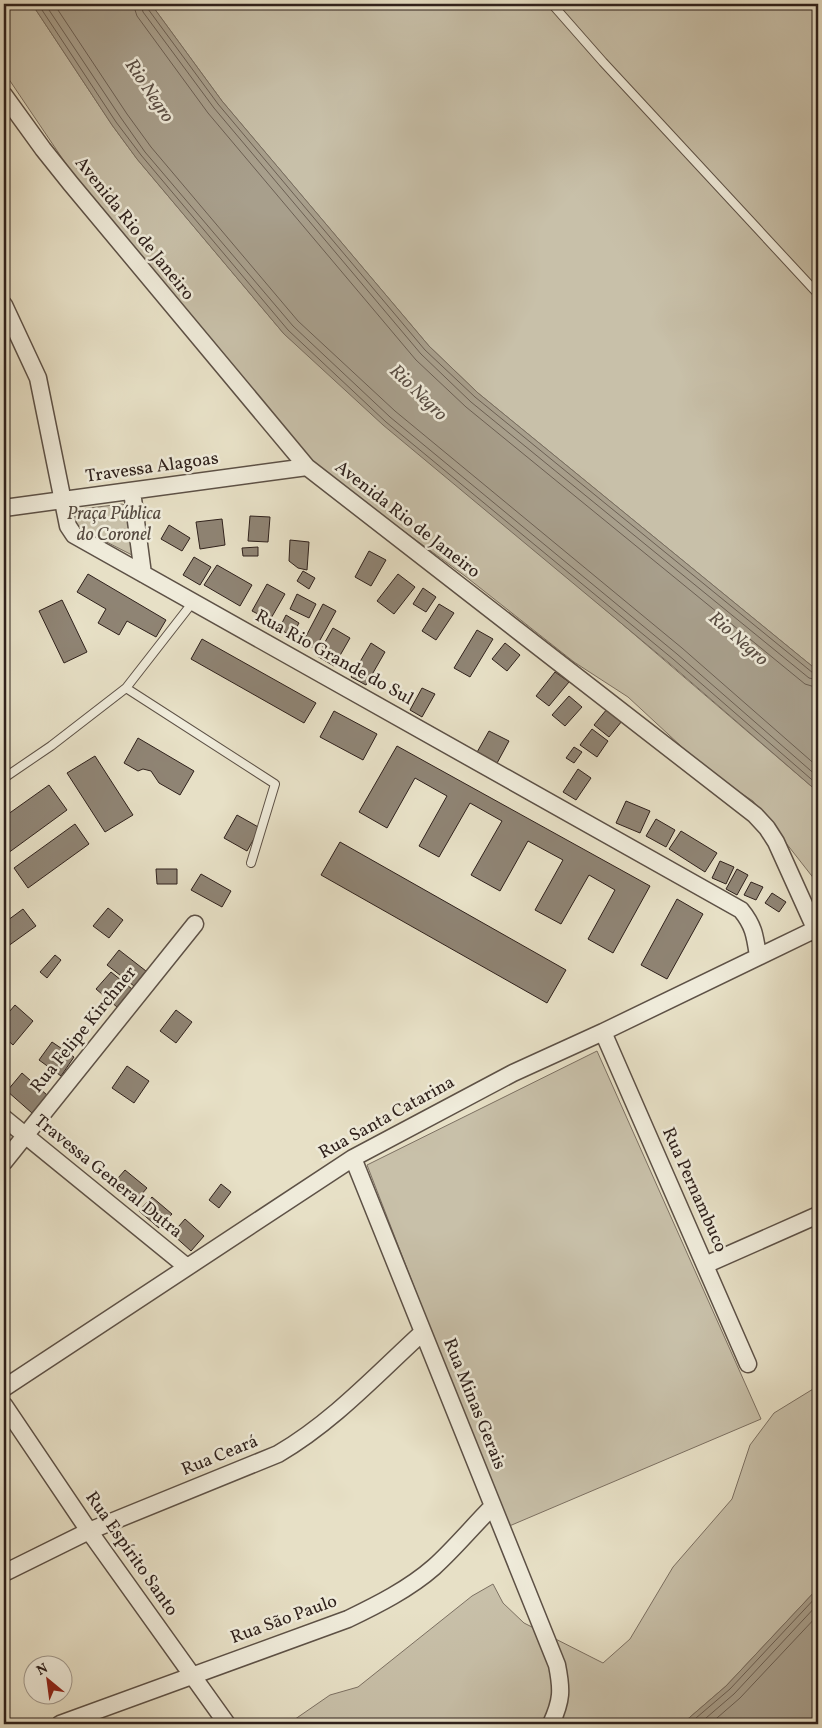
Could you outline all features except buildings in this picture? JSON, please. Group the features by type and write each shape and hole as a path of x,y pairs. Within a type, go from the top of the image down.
{"street":[{"name":"Avenida Rio de Janeiro","path":"4,95 42,149 306,468 755,815 776,842 817,932"},
{"name":"Rua Rio Grande do Sul","path":"4,305 38,378 68,526 74,535 741,910 750,920 755,934 758,956"},
{"name":"Travessa Alagoas","path":"4,508 306,468"},
{"path":"132,491 143,574"},
{"name":"Rua Felipe Kirchner","path":"4,1162 195,924"},
{"name":"Rua Santa Catarina","path":"4,1388 353,1158 513,1073 603,1032 758,956 817,932"},
{"name":"Rua Pernambuco","path":"603,1032 748,1364"},
{"name":"Travessa General Dutra","path":"4,1118 188,1267"},
{"name":"Rua Minas Gerais","path":"353,1158 557,1665 562,1688 557,1711 551,1724"},
{"path":"705,1265 818,1215"},
{"name":"Rua Ceará","path":"4,1573 89,1530 278,1454 302,1440 320,1426 423,1332"},
{"name":"Rua Espírito Santo","path":"4,1405 89,1530 228,1724"},
{"name":"Rua São Paulo","path":"60,1724 348,1619 386,1599 433,1567 493,1506"}],"lane":[{"path":"552,4 603,62 818,294"},
{"path":"4,778 51,746 126,688 193,602"},
{"path":"126,688 275,784 251,863"}],"green space":[{"path":"4,4 32,4 112,125 137,159 284,334 818,792 818,889 815,880 753,801 709,772 628,697 574,662 465,576 315,466 120,244 4,72"},
{"path":"151,4 818,4 818,671 478,393 429,346 222,101"},
{"name":"Praça Pública do Coronel","path":"122,504 128,506 134,556 79,528 74,518 81,509"},
{"path":"597,1051 761,1419 507,1527 367,1165"},
{"path":"818,1386 818,1588 726,1686 682,1724 288,1724 330,1695 358,1687 472,1596 493,1584 503,1603 524,1623 603,1663 630,1639 673,1567 732,1499 750,1445 774,1413"}],"water":[{"name":"Rio Negro","path":"32,4 151,4 222,101 429,346 478,393 818,671 818,792 669,663 383,425 284,334 137,159 112,125"},
{"path":"818,1588 818,1724 682,1724 726,1686"}]}
